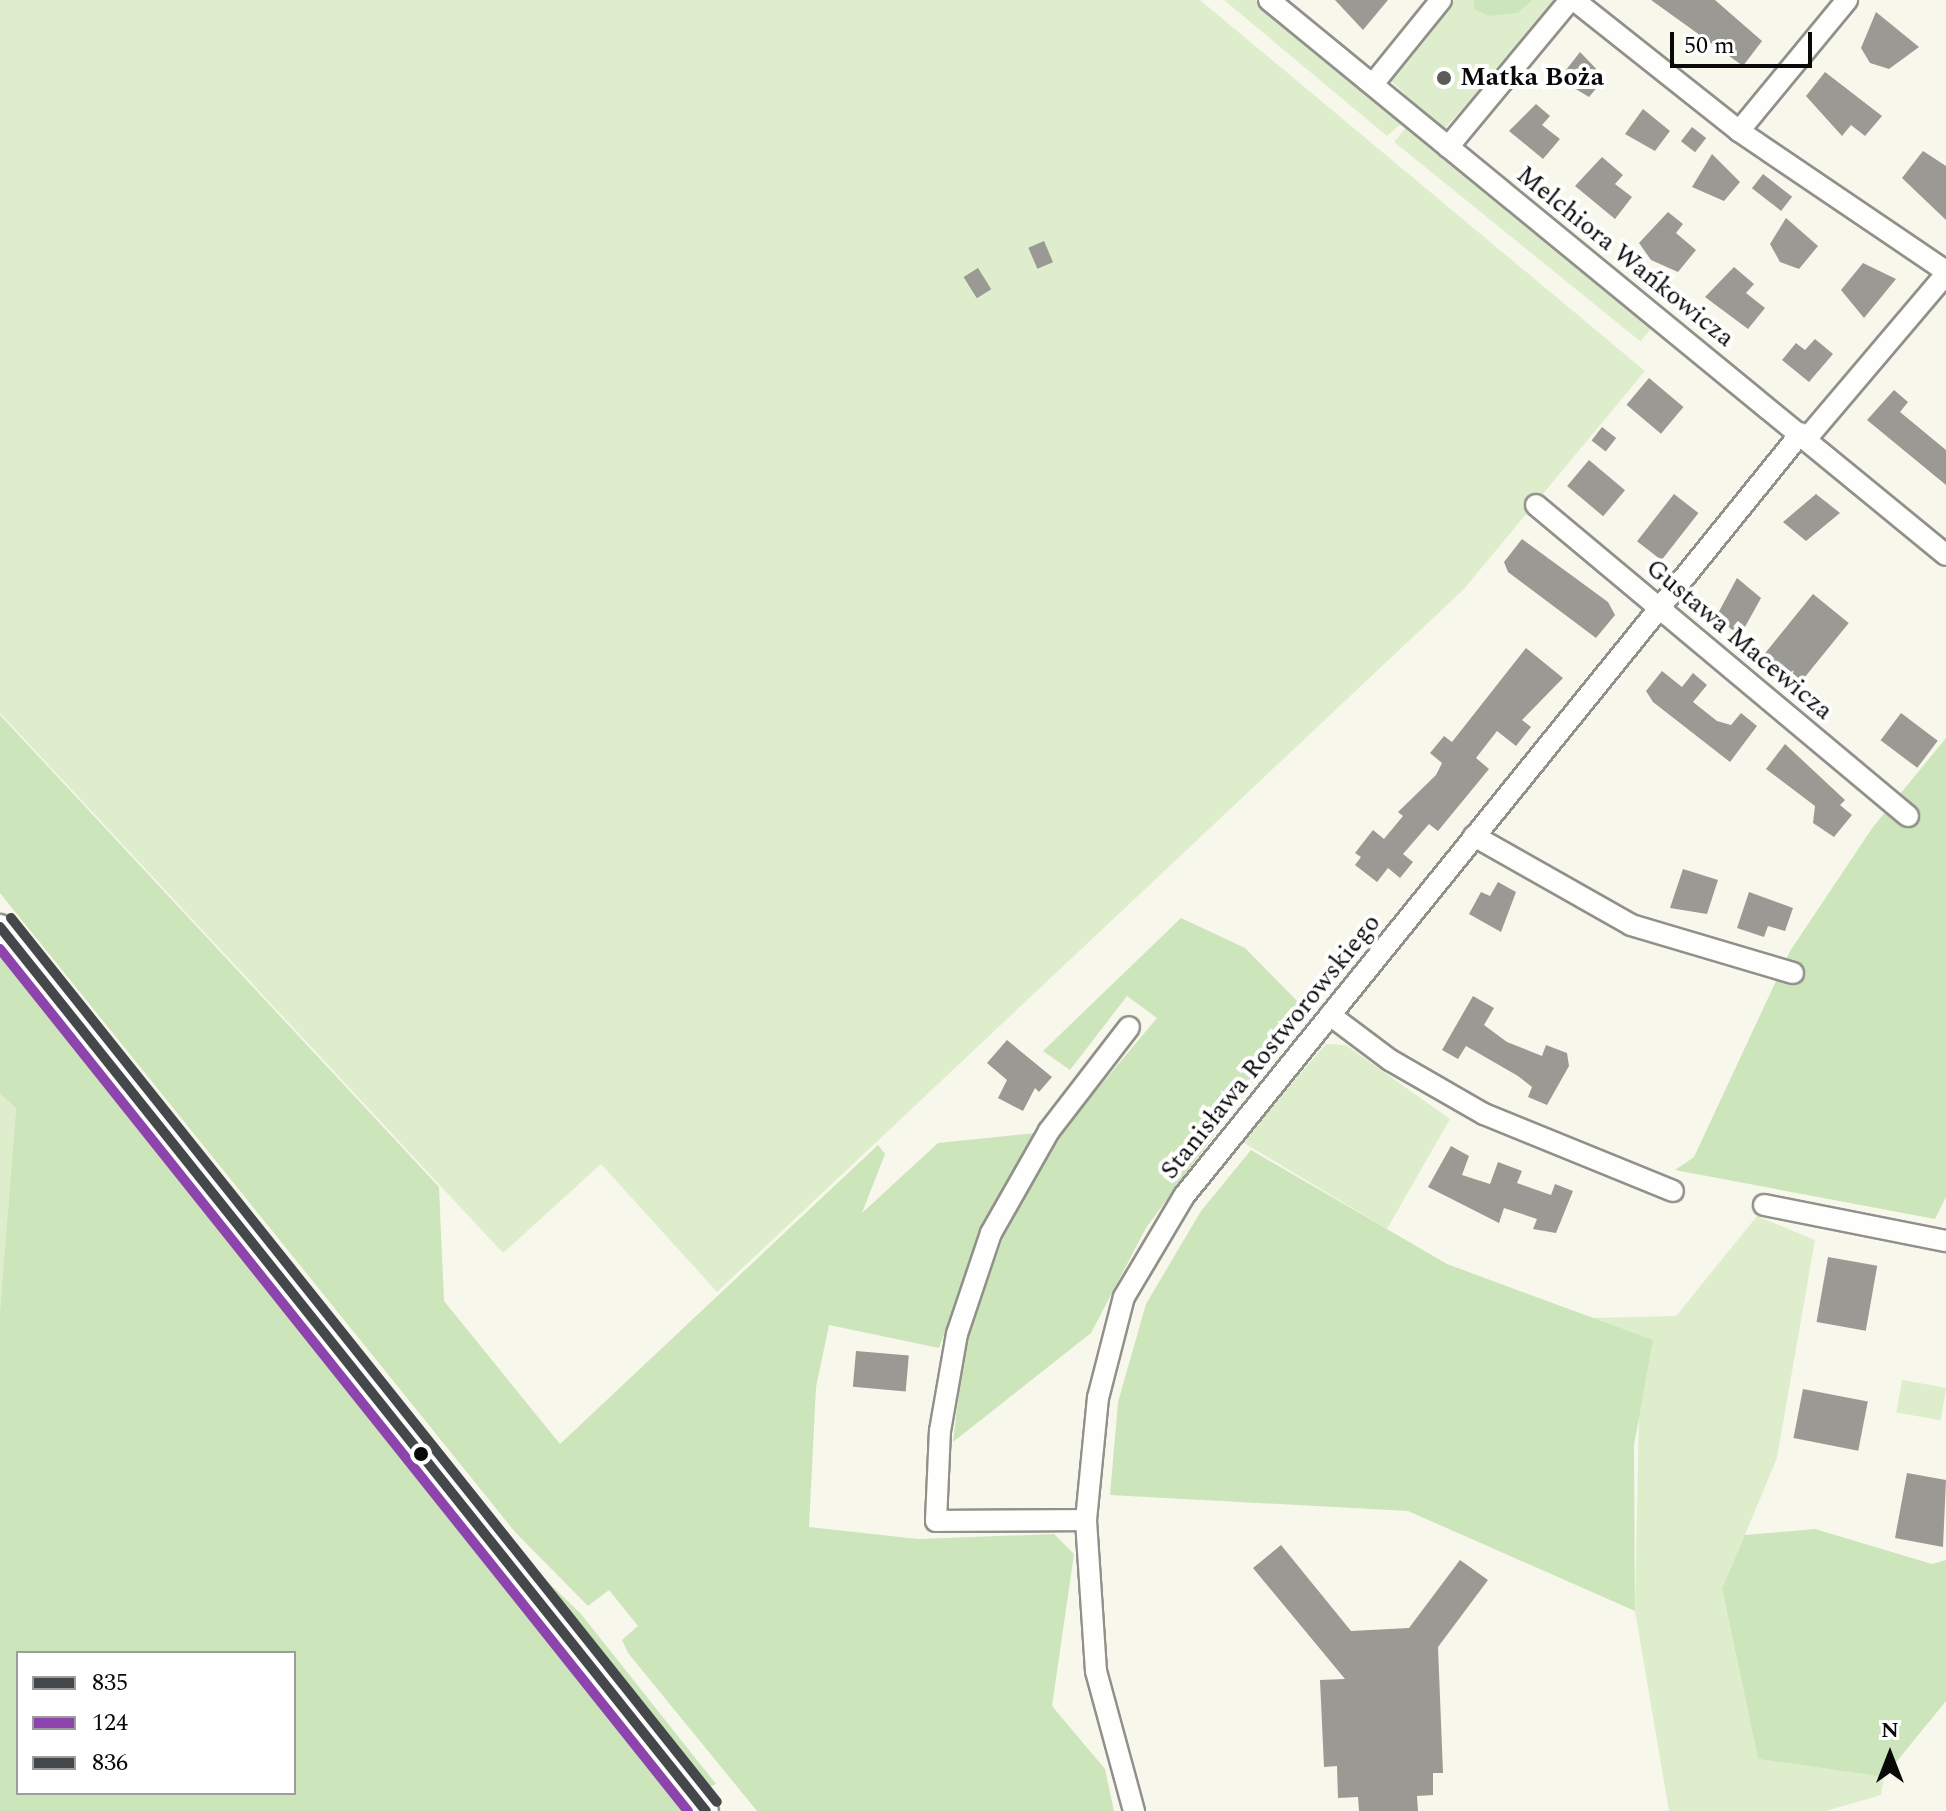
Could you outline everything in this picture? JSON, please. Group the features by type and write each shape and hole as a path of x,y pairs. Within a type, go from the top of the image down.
{"street":[{"name":"Melchiora Wańkowicza","path":"1269,0 1804,435 1946,555"},
{"path":"1373,84 1441,0"},
{"path":"1448,147 1572,0 1739,131 1946,272"},
{"path":"1739,131 1847,0"},
{"name":"Stanisława Rostworowskiego","path":"1134,1811 1096,1671 1086,1520 1098,1398 1124,1297 1184,1196 1474,836 1804,435 1946,272"},
{"name":"Gustawa Macewicza","path":"1536,505 1908,816"},
{"path":"1474,836 1631,925 1793,973"},
{"path":"0,927 706,1811"},
{"path":"1330,1015 1390,1060 1484,1114 1673,1191"},
{"path":"1086,1520 936,1521 940,1431 957,1334 991,1233 1049,1131 1129,1027"},
{"path":"1764,1205 1946,1241"}],"green space":[{"path":"0,0 1200,0 1645,371 1464,589 717,1292 601,1164 503,1253 0,713"},
{"path":"1224,0 1255,0 1403,122 1387,136"},
{"path":"1454,0 1563,0 1443,130 1390,80"},
{"path":"1474,0 1532,0 1518,13 1489,16 1474,9"},
{"path":"1408,125 1654,324 1641,342 1394,142"},
{"path":"0,715 439,1187 444,1301 560,1444 878,1145 885,1154 862,1213 938,1143 1035,1133 980,1235 939,1348 829,1325 816,1387 809,1527 918,1539 1054,1534 1074,1554 1052,1706 1105,1769 1114,1811 757,1811 628,1653 622,1640 638,1626 609,1590 588,1606 515,1532 0,893"},
{"path":"1946,738 1946,1197 1935,1219 1675,1170 1694,1157 1790,951 1873,827"},
{"path":"1181,918 1245,948 1306,1010 1146,1228 1091,1333 953,1442 964,1349 1006,1229 1052,1143 1157,1018 1127,996 1070,1070 1043,1051"},
{"path":"0,946 267,1277 688,1811 0,1811 0,1311 16,1108 0,1094"},
{"path":"1326,1044 1346,1045 1450,1119 1387,1229 1241,1141"},
{"path":"0,1094 16,1108 0,1311"},
{"path":"1251,1150 1447,1264 1653,1340 1634,1445 1635,1611 1408,1511 1110,1495 1118,1402 1146,1304 1201,1211"},
{"path":"1757,1216 1815,1240 1777,1458 1722,1590 1758,1759 1884,1777 1881,1795 1826,1811 1669,1811 1635,1611 1639,1410 1592,1318 1676,1316"},
{"path":"1902,1380 1946,1388 1941,1420 1896,1412"},
{"path":"1815,1529 1932,1564 1946,1560 1946,1701 1884,1777 1758,1759 1722,1589 1745,1535"},
{"path":"524,1559 581,1614 716,1784 702,1790"}],"building":[{"path":"1335,0 1388,0 1363,30"},
{"path":"1651,0 1715,0 1762,41 1743,66"},
{"path":"1876,12 1919,47 1889,69 1870,63 1861,48"},
{"path":"1580,52 1605,78 1589,97 1559,79"},
{"path":"1825,72 1882,116 1865,136 1851,125 1842,136 1806,96"},
{"path":"1536,104 1550,116 1542,125 1560,139 1543,159 1509,131"},
{"path":"1643,109 1670,131 1655,151 1625,134"},
{"path":"1692,127 1706,138 1695,152 1681,141"},
{"path":"1923,151 1946,166 1946,220 1902,178"},
{"path":"1712,154 1740,182 1724,201 1692,187"},
{"path":"1602,157 1623,175 1615,184 1632,197 1615,219 1575,186"},
{"path":"1763,174 1792,197 1781,211 1752,188"},
{"path":"1668,212 1683,224 1676,233 1696,250 1678,272 1651,260 1639,243"},
{"path":"1786,218 1818,246 1799,269 1780,262 1770,244"},
{"path":"1044,241 1053,262 1037,269 1028,248"},
{"path":"1863,263 1896,279 1864,318 1841,290"},
{"path":"1734,267 1754,284 1746,293 1765,308 1748,329 1705,297"},
{"path":"978,268 991,289 977,298 964,277"},
{"path":"1815,339 1833,354 1809,382 1782,360 1796,343 1805,350"},
{"path":"1649,378 1683,407 1661,434 1627,405"},
{"path":"1894,390 1908,402 1900,412 1946,450 1946,485 1867,420"},
{"path":"1602,427 1616,438 1606,451 1592,440"},
{"path":"1589,460 1625,490 1603,516 1567,486"},
{"path":"1674,494 1698,513 1661,560 1637,541"},
{"path":"1816,494 1840,513 1806,541 1783,522"},
{"path":"1522,539 1608,602 1615,615 1596,638 1508,572 1504,562"},
{"path":"1737,578 1761,598 1740,636 1716,617"},
{"path":"1813,594 1849,623 1799,684 1763,655"},
{"path":"1526,648 1563,678 1522,720 1531,727 1516,746 1497,731 1476,758 1489,769 1438,831 1429,824 1403,854 1413,862 1400,878 1388,868 1377,882 1355,865 1361,857 1355,853 1373,830 1384,839 1403,816 1398,812 1436,775 1442,763 1430,753 1444,736 1452,742"},
{"path":"1662,671 1682,687 1693,673 1707,685 1693,702 1717,721 1731,725 1741,713 1757,726 1730,762 1653,702 1646,691"},
{"path":"1901,713 1938,741 1917,768 1881,740"},
{"path":"1785,744 1845,800 1840,805 1852,815 1834,837 1813,823 1815,806 1766,769"},
{"path":"1683,869 1718,880 1707,914 1670,908"},
{"path":"1498,882 1516,892 1501,932 1469,914 1481,892 1490,896"},
{"path":"1749,892 1793,908 1785,931 1768,926 1764,937 1737,928"},
{"path":"1473,996 1494,1008 1484,1025 1507,1042 1542,1056 1546,1045 1567,1053 1569,1066 1547,1105 1528,1097 1532,1087 1518,1076 1466,1046 1458,1059 1442,1050"},
{"path":"1007,1040 1052,1077 1039,1092 1035,1088 1023,1111 998,1098 1007,1080 987,1063"},
{"path":"1451,1146 1469,1156 1462,1175 1490,1184 1498,1162 1522,1171 1517,1183 1551,1195 1555,1184 1573,1191 1556,1233 1533,1229 1537,1219 1504,1208 1499,1223 1428,1187"},
{"path":"1828,1257 1877,1266 1866,1331 1817,1322"},
{"path":"856,1351 909,1356 906,1391 853,1387"},
{"path":"1803,1389 1868,1402 1858,1451 1793,1438"},
{"path":"1907,1473 1946,1480 1943,1547 1895,1538"},
{"path":"1281,1545 1351,1631 1409,1628 1460,1560 1488,1580 1438,1647 1443,1773 1433,1773 1433,1795 1417,1796 1418,1811 1359,1811 1358,1797 1338,1798 1337,1766 1324,1767 1320,1680 1345,1679 1253,1568"}],"transit line":[{"name":"836","path":"11,918 717,1802"},
{"name":"835","path":"0,927 706,1811"},
{"name":"124","path":"0,949 688,1811"}],"place":[{"name":"Matka Boża","path":"1444,78"}]}
